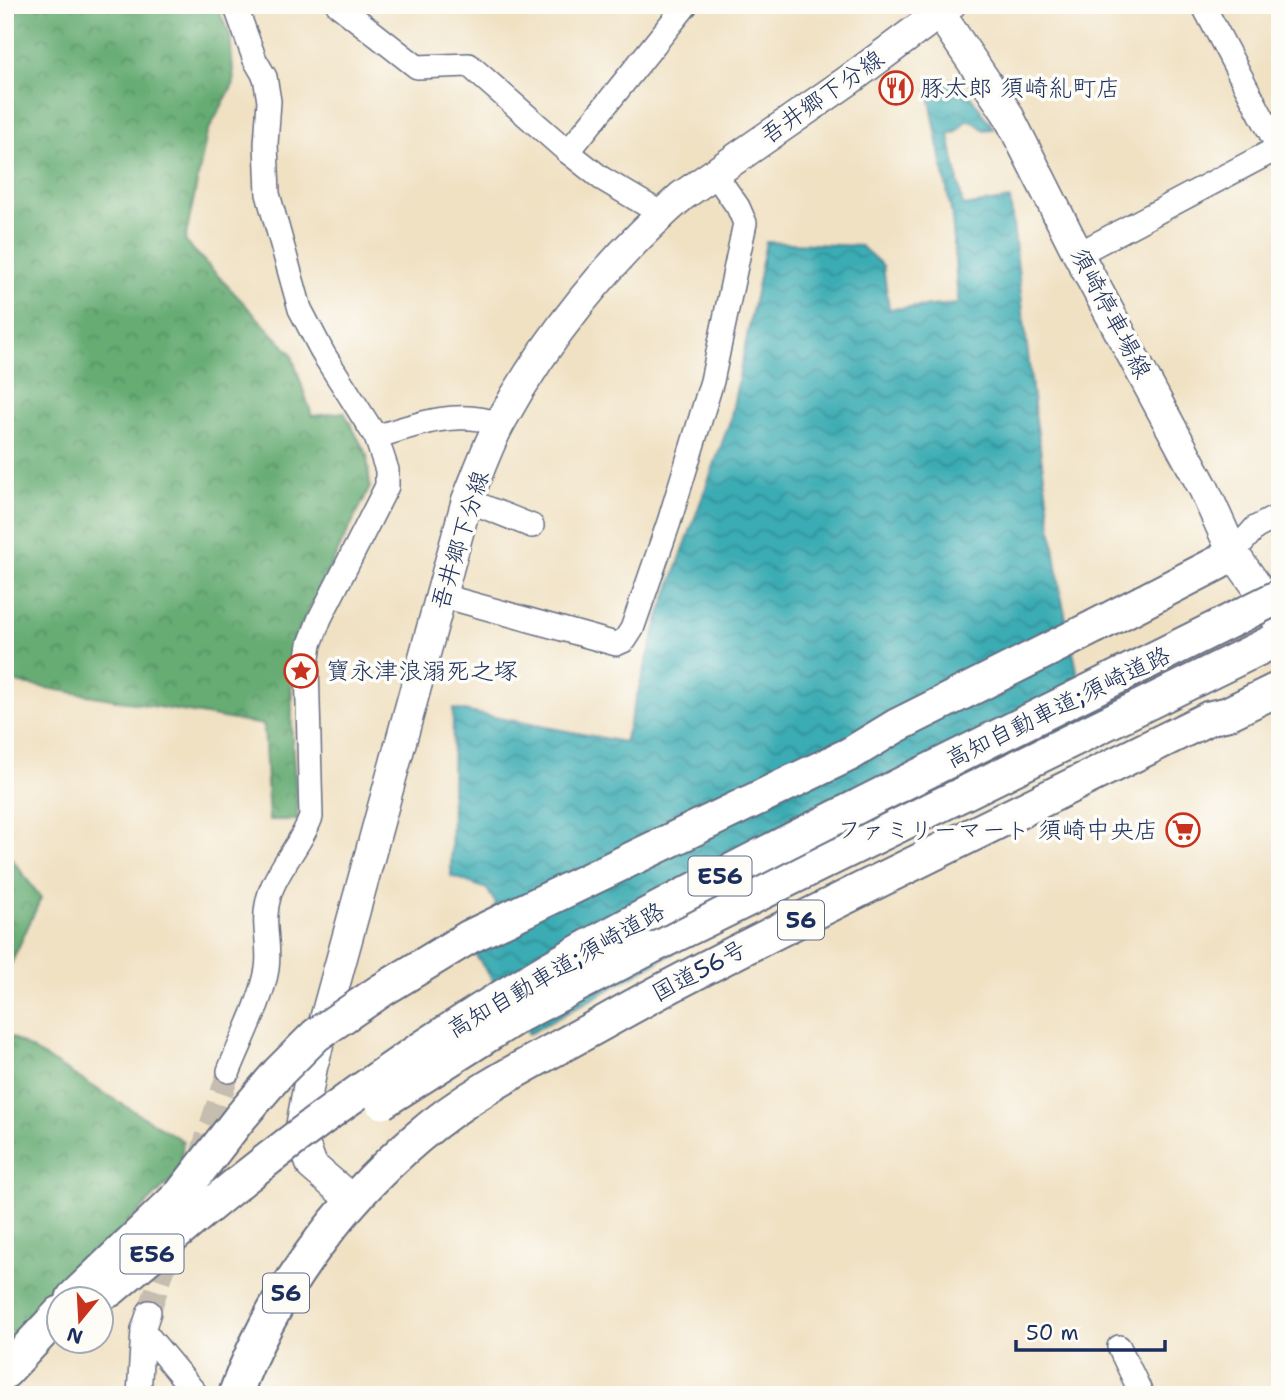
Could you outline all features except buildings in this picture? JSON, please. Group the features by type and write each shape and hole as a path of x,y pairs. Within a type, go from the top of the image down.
{"highway":[{"path":"195,1212 239,1119 316,1035 382,990 469,937 850,754 897,726 1218,564 1233,553"},
{"name":"高知自動車道;須崎道路","path":"116,1284 195,1212 380,1076 588,946 759,856 1280,596"},
{"path":"93,1284 195,1212 264,1180 315,1144 518,1016 647,949 1280,638"},
{"name":"国道56号","path":"235,1395 266,1326 308,1257 352,1200 418,1137 465,1101 688,976 1196,724 1227,714 1280,688"},
{"path":"5,1373 46,1328"},
{"path":"5,1390 46,1351"}],"main road":[{"name":"吾井郷下分線","path":"352,1200 312,1166 304,1149 300,1133 312,1068 443,596 467,500 499,424 536,363 568,319 596,284 662,214 682,196 941,8"},
{"name":"須崎停車場線","path":"941,8 1007,113 1078,254 1204,489 1233,553 1266,598 1280,625"}],"street":[{"path":"229,1071 267,971 265,912 270,892 282,868 304,836 311,817 307,664 310,644 320,618 387,486 387,470 376,437 324,355 300,309 268,194 266,144 269,101 265,77 255,60 235,5"},
{"path":"338,5 417,67 469,65 601,178 662,214"},
{"path":"568,152 686,5"},
{"path":"1078,254 1279,149 1203,5"},
{"path":"443,596 617,644 625,640 632,629 658,559 712,381 745,223 738,207 715,174"},
{"path":"376,437 418,423 457,417 485,419 499,424"},
{"path":"467,500 532,526"},
{"path":"1233,553 1255,528 1280,515"},
{"path":"139,1395 146,1321 197,1395"},
{"path":"1119,1347 1142,1395"}],"green space":[{"path":"5,5 216,5 230,35 234,83 207,133 185,241 291,353 312,416 344,412 367,455 370,487 291,645 292,739 298,820 269,820 264,725 5,681"},
{"path":"5,850 41,898 5,977"},
{"path":"5,1033 183,1141 180,1171 67,1284 46,1284 46,1305 5,1346"}],"water":[{"path":"952,79 972,98 994,129 984,130 966,120 957,132 949,135 963,206 1010,199 1034,406 1061,595 1088,722 529,1034 473,951 496,904 487,889 451,876 453,709 624,742 660,614 730,421 766,242 861,246 883,266 889,309 958,304 952,216 928,89"}],"tunnel":[{"path":"200,1158 229,1071"},
{"path":"149,1312 174,1237"}],"place":[{"name":"豚太郎 須崎糺町店","path":"896,88"},
{"name":"寶永津浪溺死之塚","path":"301,671"},
{"name":"ファミリーマート 須崎中央店","path":"1183,830"}]}
